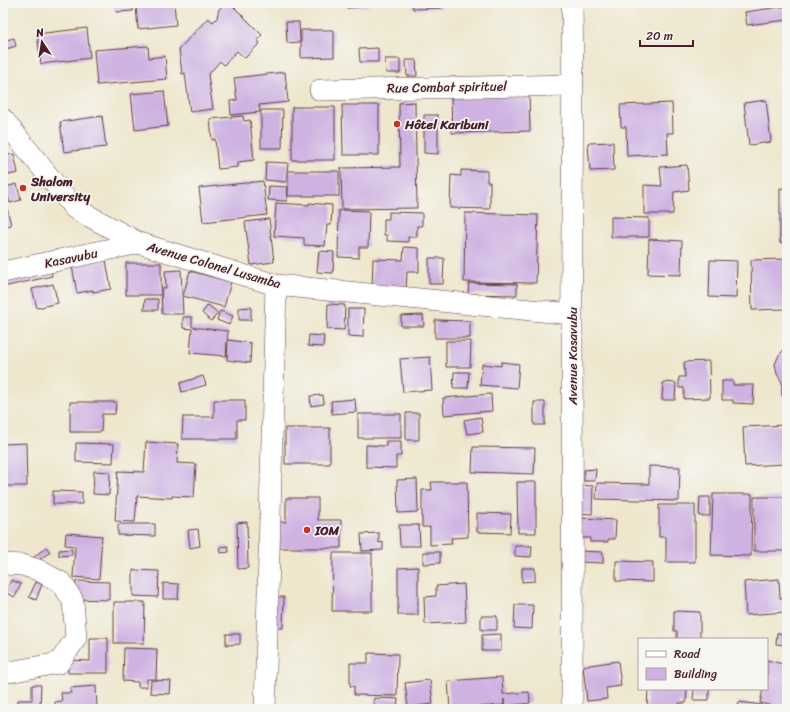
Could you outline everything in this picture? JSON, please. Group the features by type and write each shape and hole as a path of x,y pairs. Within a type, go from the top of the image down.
{"street":[{"name":"Avenue Kasavubu","path":"572,3 572,709"},
{"name":"Rue Combat spirituel","path":"320,90 573,85"},
{"name":"Avenue Colonel Lusamba","path":"3,119 74,208 139,244 276,285 572,314"},
{"name":"Kasavubu","path":"3,272 139,244"},
{"path":"264,709 276,285"},
{"path":"3,564 22,565 38,570 62,584 73,601 76,638 59,663 3,673"}],"building":[{"path":"100,3 132,3 133,11 116,12 115,5 100,5"},
{"path":"147,3 174,3 176,25 138,29 136,6 147,5"},
{"path":"347,3 369,3 369,6 347,8"},
{"path":"413,3 442,3 442,8 413,9"},
{"path":"226,4 233,6 262,35 257,40 260,43 245,58 237,51 224,65 220,61 208,75 213,109 190,112 185,73 182,74 179,49 208,18 213,22 217,18 219,9"},
{"path":"787,6 787,20 747,25 745,12"},
{"path":"286,22 299,22 300,42 287,43"},
{"path":"87,28 90,58 41,64 37,34"},
{"path":"301,30 334,30 334,57 301,58"},
{"path":"14,38 16,46 3,50 3,41"},
{"path":"148,46 149,58 165,56 167,79 97,85 94,50"},
{"path":"378,48 378,62 360,62 359,49"},
{"path":"385,59 400,59 400,73 386,73"},
{"path":"406,60 416,60 417,76 407,76"},
{"path":"285,72 288,102 259,105 260,112 231,115 230,101 237,100 234,78"},
{"path":"164,91 168,126 135,130 131,94"},
{"path":"529,91 530,131 452,133 451,93"},
{"path":"766,100 771,142 749,145 744,103"},
{"path":"415,102 417,208 342,209 341,168 400,167 399,103"},
{"path":"672,103 673,133 667,133 668,154 627,156 626,127 621,127 620,105"},
{"path":"342,105 379,105 379,155 343,155"},
{"path":"292,107 335,107 335,160 292,160"},
{"path":"261,110 283,110 282,148 261,148"},
{"path":"424,115 438,115 438,154 424,153"},
{"path":"102,116 106,147 64,152 60,122"},
{"path":"243,116 244,121 250,120 254,160 238,162 238,167 218,169 215,139 212,140 210,119"},
{"path":"613,142 614,170 590,171 588,143"},
{"path":"14,154 18,173 4,176 3,156"},
{"path":"266,162 288,163 286,182 265,180"},
{"path":"687,165 689,190 674,192 673,214 644,214 644,185 662,186 660,167"},
{"path":"461,170 487,171 487,182 490,182 490,209 450,208 451,175 461,176"},
{"path":"288,171 339,171 339,196 288,196"},
{"path":"263,181 267,215 203,222 199,188"},
{"path":"17,184 21,200 10,203 5,187"},
{"path":"269,186 288,187 287,201 268,200"},
{"path":"780,188 787,189 787,243 780,243"},
{"path":"3,192 11,225 3,227"},
{"path":"276,203 332,205 331,225 327,225 325,246 304,245 304,238 274,236"},
{"path":"339,210 369,211 368,247 359,247 359,258 338,257"},
{"path":"389,212 422,213 422,226 417,226 417,237 408,237 408,242 387,241 387,235 384,235 384,219 389,219"},
{"path":"465,213 538,215 536,283 464,282"},
{"path":"611,217 649,218 649,237 611,237"},
{"path":"269,219 274,262 251,265 245,222"},
{"path":"649,239 682,241 681,275 648,274"},
{"path":"404,247 419,248 419,272 407,272 406,291 372,290 373,259 403,260"},
{"path":"319,251 334,252 333,273 317,272"},
{"path":"429,258 444,258 443,284 429,284"},
{"path":"784,259 785,309 752,310 751,260"},
{"path":"106,260 111,289 77,293 72,266"},
{"path":"710,260 737,261 736,298 709,297"},
{"path":"49,262 52,276 3,287 3,273"},
{"path":"126,263 161,263 161,295 126,295"},
{"path":"181,270 183,314 162,314 161,288 166,288 165,271"},
{"path":"190,271 231,282 224,307 183,296"},
{"path":"469,283 517,284 517,295 468,294"},
{"path":"53,284 58,303 37,308 32,289"},
{"path":"145,299 158,299 158,310 144,310"},
{"path":"328,304 345,305 344,330 327,329"},
{"path":"208,305 218,313 211,321 202,313"},
{"path":"251,307 251,320 239,320 239,308"},
{"path":"348,309 364,309 363,337 348,336"},
{"path":"220,311 233,316 229,325 217,320"},
{"path":"423,315 424,326 401,326 401,316"},
{"path":"183,317 192,317 192,327 228,331 226,356 190,353 192,329 183,328"},
{"path":"435,320 470,321 470,338 435,338"},
{"path":"784,332 787,332 787,396 782,396 782,382 777,374 775,364 779,355 784,350"},
{"path":"309,335 324,336 323,347 308,346"},
{"path":"228,340 251,343 250,363 227,360"},
{"path":"446,341 471,341 470,367 446,367"},
{"path":"430,357 432,390 403,392 400,359"},
{"path":"709,361 710,398 684,399 684,388 679,388 679,377 685,377 684,362"},
{"path":"501,362 519,364 517,388 480,385 482,364 501,366"},
{"path":"454,372 469,372 468,388 453,388"},
{"path":"203,376 206,385 182,392 180,383"},
{"path":"722,381 733,381 733,385 754,385 753,404 733,403 733,400 722,400"},
{"path":"663,382 676,383 675,400 662,400"},
{"path":"491,394 492,411 444,415 443,398"},
{"path":"323,395 324,404 311,406 310,396"},
{"path":"355,399 356,412 332,414 331,401"},
{"path":"214,400 245,400 245,420 237,420 237,439 182,439 183,417 214,417"},
{"path":"70,402 116,402 115,414 102,414 101,432 70,432"},
{"path":"534,402 545,402 545,425 534,425"},
{"path":"406,413 419,413 419,440 406,440"},
{"path":"358,414 401,414 401,438 358,438"},
{"path":"481,417 483,432 467,434 464,420"},
{"path":"787,425 787,464 745,466 743,427"},
{"path":"285,428 330,428 330,464 285,464"},
{"path":"386,441 401,441 401,456 396,456 396,468 366,467 366,445 386,446"},
{"path":"146,442 178,444 177,463 196,464 194,497 172,496 172,498 137,496 135,522 115,521 118,471 144,472"},
{"path":"26,443 27,486 3,486 3,444"},
{"path":"76,443 114,444 113,463 76,462"},
{"path":"473,447 535,448 534,474 472,472"},
{"path":"649,466 680,467 679,501 596,499 597,483 649,484"},
{"path":"596,469 595,481 584,481 584,470"},
{"path":"94,471 110,472 109,495 93,494"},
{"path":"417,479 418,512 398,513 397,480"},
{"path":"431,482 467,482 468,537 451,538 452,544 430,545 430,527 422,527 422,490 432,490"},
{"path":"517,482 536,482 536,533 518,533"},
{"path":"580,485 593,486 592,514 578,513"},
{"path":"53,491 82,492 82,504 53,504"},
{"path":"713,494 752,494 751,556 711,555"},
{"path":"700,497 710,497 710,516 699,516"},
{"path":"754,497 787,497 787,551 754,551"},
{"path":"286,498 318,498 318,520 341,520 341,548 276,548 276,522 286,522"},
{"path":"659,505 695,505 695,562 666,562 666,537 659,537"},
{"path":"477,513 511,514 510,533 477,532"},
{"path":"581,518 616,520 615,539 608,539 608,542 590,542 590,538 581,538"},
{"path":"247,522 248,568 238,569 237,523"},
{"path":"118,524 155,524 155,536 118,535"},
{"path":"399,525 419,525 420,546 400,546"},
{"path":"198,529 200,546 190,548 188,530"},
{"path":"66,533 102,536 99,579 73,577 75,546 65,545"},
{"path":"379,533 379,543 383,542 383,550 362,551 361,534"},
{"path":"228,546 229,552 221,553 220,547"},
{"path":"515,546 532,546 531,557 515,556"},
{"path":"46,547 50,552 38,561 34,557"},
{"path":"72,549 72,555 59,556 59,550"},
{"path":"578,551 603,552 603,563 578,562"},
{"path":"423,552 440,552 440,563 423,564"},
{"path":"333,553 372,553 372,611 332,611"},
{"path":"616,561 653,562 653,582 616,581"},
{"path":"418,567 418,615 398,615 398,568"},
{"path":"522,568 535,568 535,581 522,582"},
{"path":"133,570 159,571 158,597 133,596"},
{"path":"779,579 780,598 785,598 786,612 746,615 744,582"},
{"path":"11,580 21,584 15,597 6,593"},
{"path":"76,581 109,582 109,600 75,599"},
{"path":"36,582 42,584 36,600 29,597"},
{"path":"163,583 179,584 178,599 163,599"},
{"path":"464,584 466,622 425,624 424,597 436,596 436,586"},
{"path":"268,597 284,597 283,628 266,628"},
{"path":"114,602 145,602 144,643 114,643"},
{"path":"515,605 533,605 532,629 514,628"},
{"path":"674,611 700,612 700,638 677,638 677,631 674,631"},
{"path":"481,616 497,616 497,630 481,630"},
{"path":"777,633 787,634 787,645 776,644"},
{"path":"226,634 240,634 240,644 226,645"},
{"path":"501,634 501,651 482,651 482,635"},
{"path":"90,638 108,638 108,673 68,673 68,660 90,661"},
{"path":"124,648 157,649 156,679 147,679 147,687 138,687 138,682 123,681"},
{"path":"368,653 398,654 397,696 354,695 354,686 350,686 350,663 368,663"},
{"path":"768,660 787,665 786,709 760,703 763,690 768,690"},
{"path":"618,661 621,686 606,688 607,699 587,701 583,666"},
{"path":"502,677 503,694 529,692 530,703 450,709 448,681"},
{"path":"151,680 171,681 170,694 150,693"},
{"path":"430,680 433,704 408,707 405,683"},
{"path":"32,685 41,685 40,709 17,709 18,700 32,700"},
{"path":"96,686 97,709 55,709 55,702 62,701 61,693 71,693 70,688"},
{"path":"648,690 687,690 686,703 679,703 679,709 647,709"},
{"path":"694,690 709,690 709,700 693,700"},
{"path":"374,698 398,699 397,709 374,709"},
{"path":"739,702 762,705 762,709 738,709"}],"place":[{"name":"Hôtel Karibuni","path":"397,124"},
{"name":"Shalom University","path":"23,188"},
{"name":"IOM","path":"307,530"}]}
